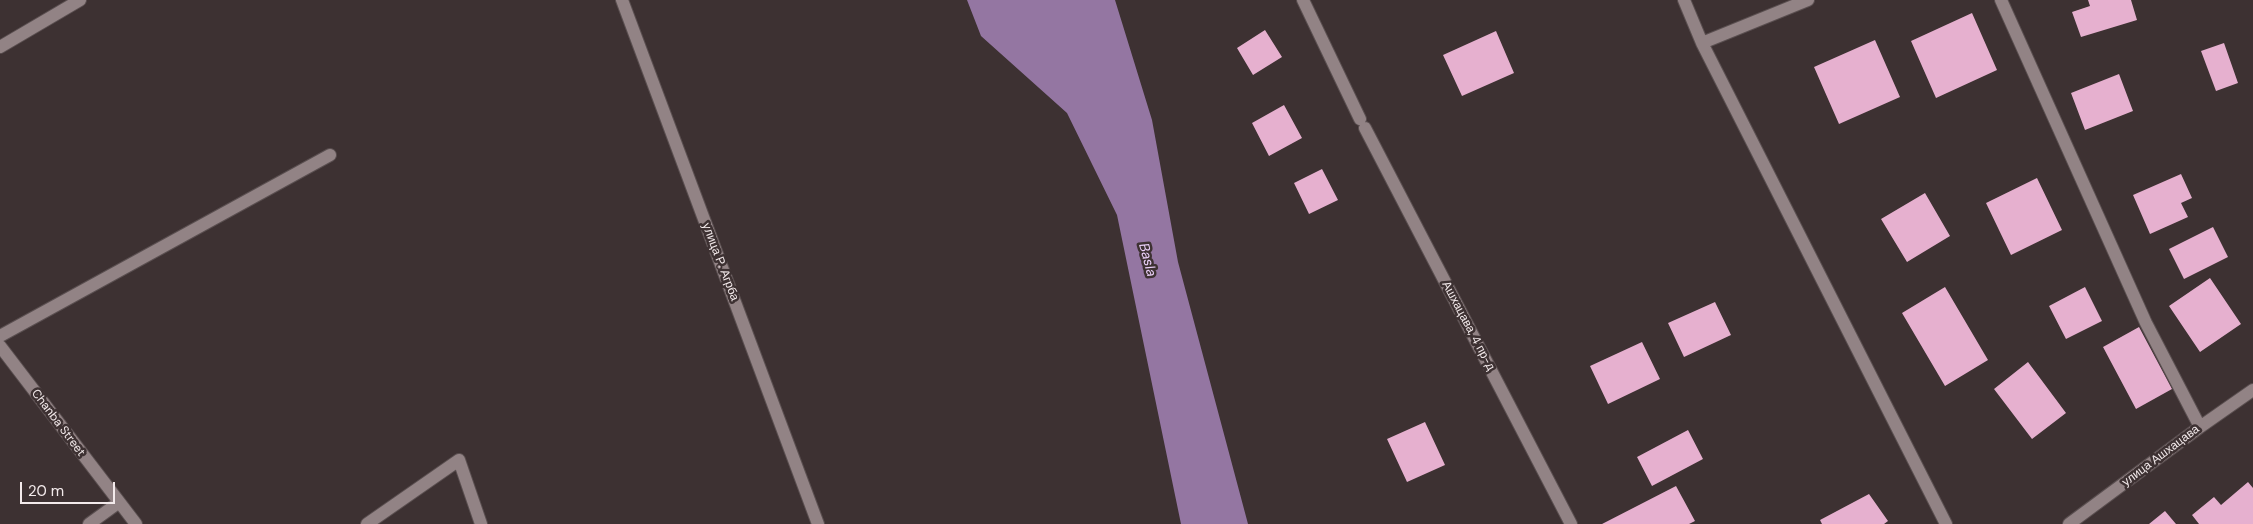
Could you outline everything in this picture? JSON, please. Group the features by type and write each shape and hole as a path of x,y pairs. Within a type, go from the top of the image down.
{"street":[{"path":"0,47 80,0"},
{"name":"улица Р. Агрба","path":"622,0 818,524"},
{"name":"Ашхацава, 4 пр-д","path":"1303,0 1362,123 1571,524"},
{"path":"1684,0 1702,43 1946,524"},
{"path":"1702,43 1808,0"},
{"path":"2001,0 2146,323 2200,427"},
{"path":"0,336 330,155"},
{"name":"Chanba Street","path":"0,346 118,503 136,524"},
{"name":"улица Ашхацава","path":"2069,524 2253,390"},
{"path":"367,524 459,460 481,524"},
{"path":"89,524 118,503"}],"water":[{"name":"Basla","path":"967,0 1115,0 1152,120 1178,262 1248,524 1181,524 1117,215 1067,113 981,36"}],"building":[{"path":"2088,0 2131,0 2137,20 2081,37 2072,12 2090,6"},
{"path":"1972,13 1997,70 1936,98 1911,41"},
{"path":"1265,30 1282,57 1253,75 1237,48"},
{"path":"1496,31 1514,73 1462,96 1443,55"},
{"path":"1875,40 1900,97 1839,124 1814,67"},
{"path":"2224,43 2238,83 2216,91 2201,51"},
{"path":"2119,74 2133,111 2085,130 2071,93"},
{"path":"1284,105 1302,138 1269,156 1252,123"},
{"path":"1322,169 1338,200 1309,214 1294,183"},
{"path":"2181,174 2192,198 2181,203 2188,217 2150,234 2133,195"},
{"path":"2037,178 2062,230 2011,255 1986,203"},
{"path":"1925,193 1950,236 1907,262 1881,219"},
{"path":"2213,227 2228,257 2184,279 2169,249"},
{"path":"2210,278 2241,324 2200,352 2169,306"},
{"path":"1945,287 1988,360 1945,386 1902,313"},
{"path":"2085,287 2102,321 2066,339 2049,306"},
{"path":"1715,302 1731,335 1684,357 1668,323"},
{"path":"2139,327 2172,389 2136,409 2103,347"},
{"path":"1642,342 1660,379 1608,404 1590,366"},
{"path":"2028,362 2066,413 2032,439 1994,389"},
{"path":"1425,422 1445,465 1407,482 1387,439"},
{"path":"1688,430 1703,459 1652,486 1637,457"},
{"path":"2248,482 2253,488 2253,524 2199,524 2192,515 2214,497 2221,505"},
{"path":"1676,486 1695,521 1689,524 1602,524"},
{"path":"1869,494 1888,521 1884,524 1822,524 1820,520"},
{"path":"2165,511 2176,524 2149,524"}]}
